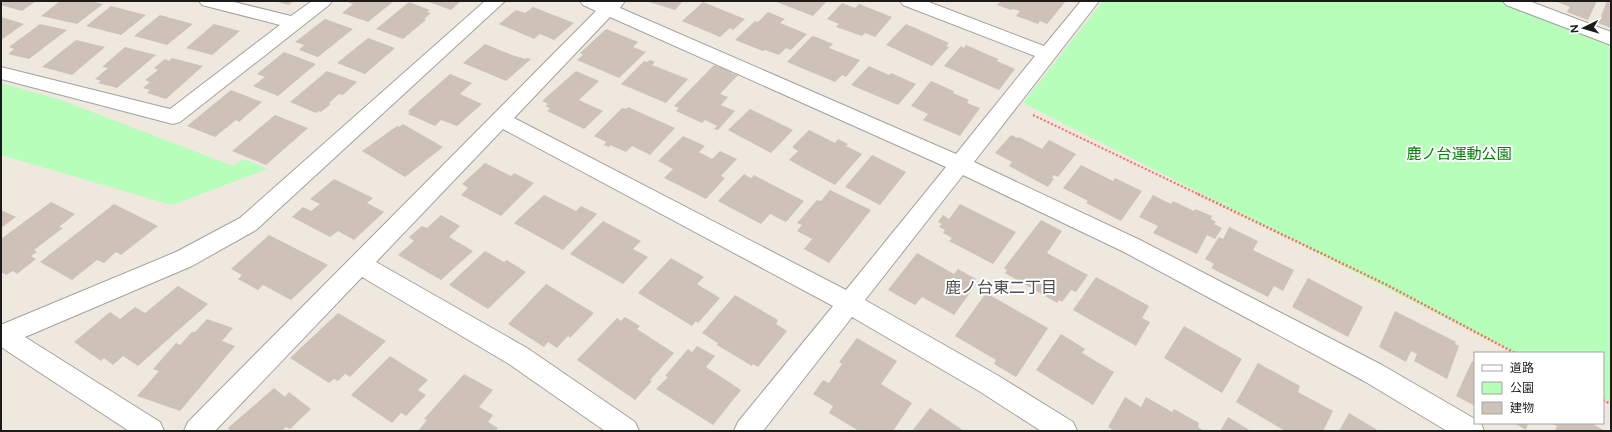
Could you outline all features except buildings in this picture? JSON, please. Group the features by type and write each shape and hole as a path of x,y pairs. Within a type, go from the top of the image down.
{"street":[{"path":"208,1 294,23"},
{"path":"1,73 173,117 322,1"},
{"path":"2,335 184,259 248,224 496,1"},
{"path":"909,1 1047,54"},
{"path":"747,431 1090,1"},
{"path":"1518,2 1611,39"},
{"path":"197,431 500,119 604,4 960,164 1139,250 1373,373 1471,431"},
{"path":"500,119 849,303 988,383 1064,431"},
{"path":"359,264 518,356 626,431"},
{"path":"2,335 151,431"}],"path":[{"path":"1009,103 1385,284 1513,352"}],"green space":[{"name":"鹿ノ台運動公園","path":"1103,1 1501,1 1611,43 1611,402 1604,398 1604,352 1513,352 1023,103"},
{"path":"1,83 61,100 233,166 244,159 267,169 172,205 1,155"}],"district":[{"name":"鹿ノ台東二丁目","path":"1001,287"}]}
